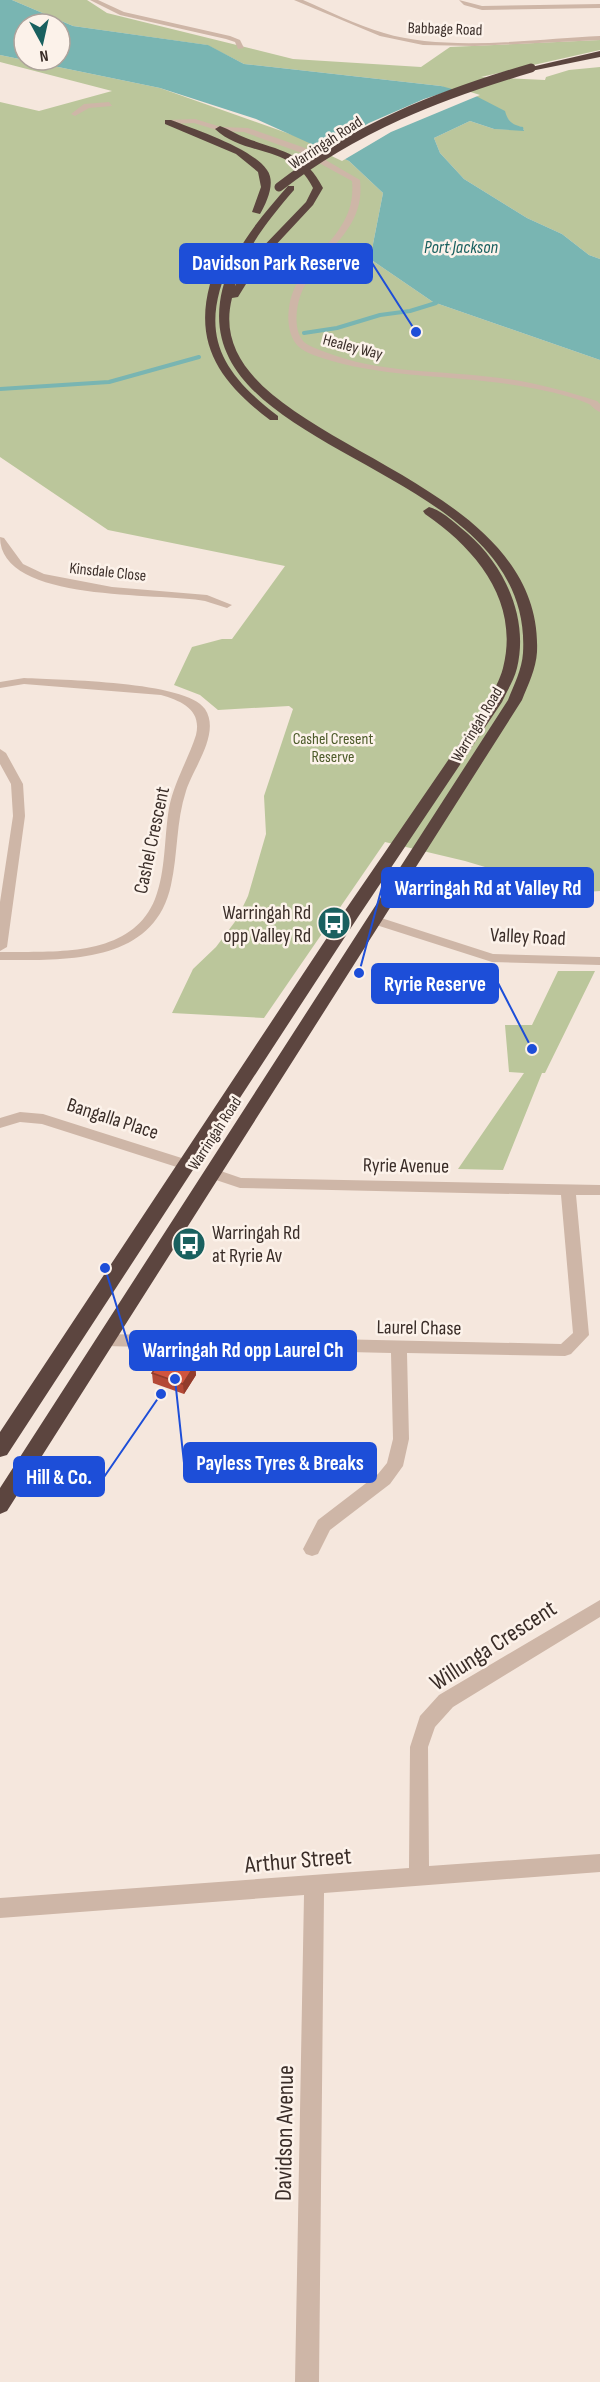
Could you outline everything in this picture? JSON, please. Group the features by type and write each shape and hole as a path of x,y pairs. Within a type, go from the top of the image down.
{"highway":[{"name":"Warringah Road","path":"0,1449 352,913 495,702 512,663 513,628 508,600 495,574 480,553 463,535 391,488 272,417 250,400 219,363 210,340 212,288 238,238 258,212 285,188 306,164 328,150 423,104 512,74 600,54"},
{"name":"Warringah Road","path":"0,1505 515,700 530,654 525,603 515,578 489,543 458,515 288,413 264,395 247,377 232,355 227,340 224,311 232,273 246,246 285,188 338,154 399,121 494,86 600,59"},
{"path":"168,122 239,153 257,164 267,179 258,212"},
{"path":"220,129 232,136 287,156 308,171 318,188 310,203 255,261 224,311"},
{"name":"Valley Road","path":"352,913 375,920"},
{"name":"Bangalla Place","path":"186,1165 212,1173"}],"street":[{"path":"93,0 122,14 228,37 238,41 240,48"},
{"name":"Babbage Road","path":"297,0 382,35 423,43 475,44 600,38"},
{"path":"462,0 466,4 482,8 600,6"},
{"path":"75,114 87,106 110,104"},
{"name":"Healey Way","path":"168,122 195,121 220,129 245,130 302,150 356,180 358,195 350,220 296,290 291,312 299,344 328,357 369,368 423,375 489,379 535,387 594,403 600,409"},
{"name":"Kinsdale Close","path":"0,540 10,557 23,568 42,578 71,585 207,598 227,605"},
{"name":"Cashel Crescent","path":"0,684 24,681 161,692 182,697 200,710 204,726 178,795 161,900 148,922 127,939 100,950 74,955 0,956"},
{"path":"0,753 17,784 19,816 0,947"},
{"name":"Valley Road","path":"375,920 492,958 600,961"},
{"name":"Bangalla Place","path":"0,1123 20,1117 43,1119 186,1165"},
{"name":"Ryrie Avenue","path":"212,1173 240,1183 600,1190"},
{"name":"Laurel Chase","path":"105,1340 565,1350 581,1335 568,1189"},
{"path":"312,1549 324,1525 384,1479 395,1466 401,1439 399,1348"},
{"name":"Willunga Crescent","path":"419,1876 419,1747 427,1722 446,1701 600,1608"},
{"name":"Arthur Street","path":"0,1908 600,1863"},
{"name":"Davidson Avenue","path":"307,2382 314,1884"}],"green space":[{"path":"12,0 87,0 107,13 293,59 421,67 450,47 600,40 600,50 481,77 545,80 546,77 569,70 600,67 600,259 589,255 562,234 527,218 464,179 440,153 434,138 470,121 494,129 524,130 522,127 514,126 507,118 441,86 244,64 207,45 73,26 72,12 40,12"},
{"path":"0,55 12,57 12,65 0,62"},
{"name":"Cashel Cresent Reserve","path":"72,70 160,88 304,139 349,161 383,193 373,244 373,261 433,302 600,360 600,891 571,893 465,861 385,842 264,1018 172,1013 193,969 216,947 237,919 248,896 266,834 264,796 293,709 289,706 218,710 200,695 174,685 192,647 222,639 232,639 285,566 108,530 0,457 0,102 39,111 112,91 39,72 72,72"},
{"path":"558,971 595,971 545,1073 542,1073 503,1170 458,1169 524,1073 509,1072 505,1025 532,1025"}],"water":[{"name":"Port Jackson","path":"0,0 12,0 40,12 12,12 12,58 0,55"},
{"name":"Port Jackson","path":"72,26 208,45 244,64 441,86 474,95 505,111 509,120 523,127 524,131 494,129 470,121 434,138 440,153 464,179 527,218 562,234 589,255 600,259 600,360 433,302 373,261 373,244 383,193 349,161 256,119 160,88 72,70"}],"pier":[{"path":"458,88 480,95 391,132 342,161 321,151 369,123 424,99"}],"building":[{"path":"165,1354 195,1365 183,1384 152,1373"}],"waterway":[{"path":"304,333 337,328 380,315 410,311 436,303"},
{"path":"0,389 109,382 199,357"}],"place":[{"name":"Davidson Park Reserve","path":"416,332"},
{"name":"Warringah Rd opp Valley Rd","path":"334,923"},
{"name":"Warringah Rd at Valley Rd","path":"359,973"},
{"name":"Ryrie Reserve","path":"532,1049"},
{"name":"Warringah Rd at Ryrie Av","path":"189,1244"},
{"name":"Warringah Rd opp Laurel Ch","path":"105,1268"},
{"name":"Payless Tyres & Breaks","path":"175,1379"},
{"name":"Hill & Co.","path":"161,1394"}]}
